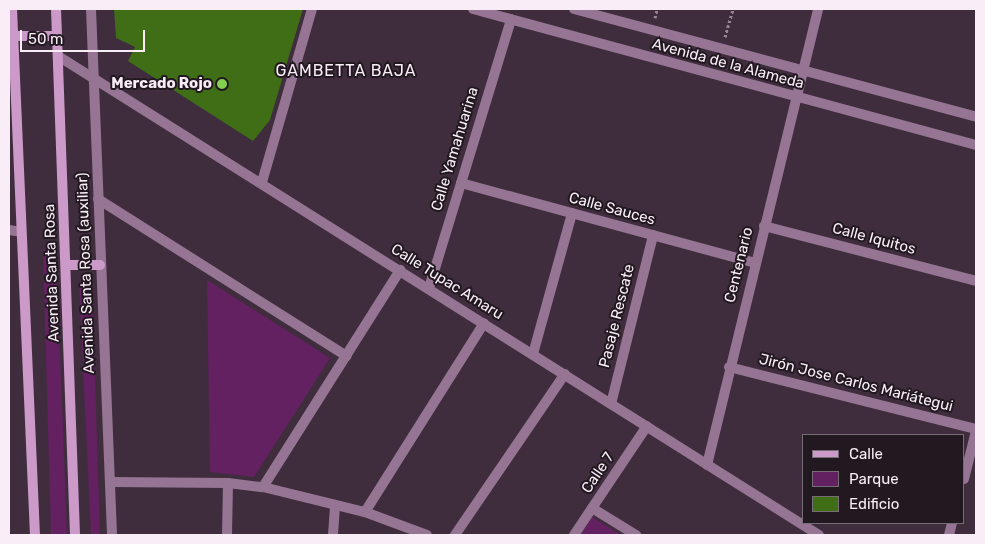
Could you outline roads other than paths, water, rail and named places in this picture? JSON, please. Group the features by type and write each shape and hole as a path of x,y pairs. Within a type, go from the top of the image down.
{"main road":[{"name":"Avenida Santa Rosa","path":"12,9 35,535"},
{"name":"Avenida Santa Rosa","path":"56,9 67,265 75,535"},
{"path":"14,36 57,36"},
{"path":"67,265 100,265"}],"street":[{"name":"Avenida Santa Rosa (auxiliar)","path":"91,9 112,535"},
{"path":"262,182 312,9"},
{"name":"Avenida de la Alameda","path":"473,9 796,98 976,145"},
{"name":"Centenario","path":"707,465 729,367 818,9"},
{"name":"Avenida de la Alameda","path":"581,10 802,72 976,117"},
{"name":"Calle Yamahuarina","path":"429,288 511,19"},
{"name":"Calle Tupac Amaru","path":"58,56 262,182 819,535"},
{"name":"Calle Sauces","path":"461,183 755,263"},
{"path":"98,199 346,356"},
{"path":"533,354 572,213"},
{"name":"Calle Iquitos","path":"764,226 976,281"},
{"path":"9,230 21,232"},
{"name":"Pasaje Rescate","path":"611,404 653,235"},
{"path":"263,487 400,270"},
{"path":"365,512 484,323"},
{"name":"Jirón Jose Carlos Mariátegui","path":"729,367 976,430"},
{"path":"455,535 565,374"},
{"name":"Calle 7","path":"574,535 647,426"},
{"path":"965,475 976,430"},
{"path":"110,482 228,483 263,487 365,512 427,535"},
{"path":"227,535 228,483"},
{"path":"333,535 335,505"},
{"path":"592,508 636,535"}],"place":[{"name":"Mercado Rojo","path":"222,84"}],"district":[{"name":"GAMBETTA BAJA","path":"346,71"}]}
